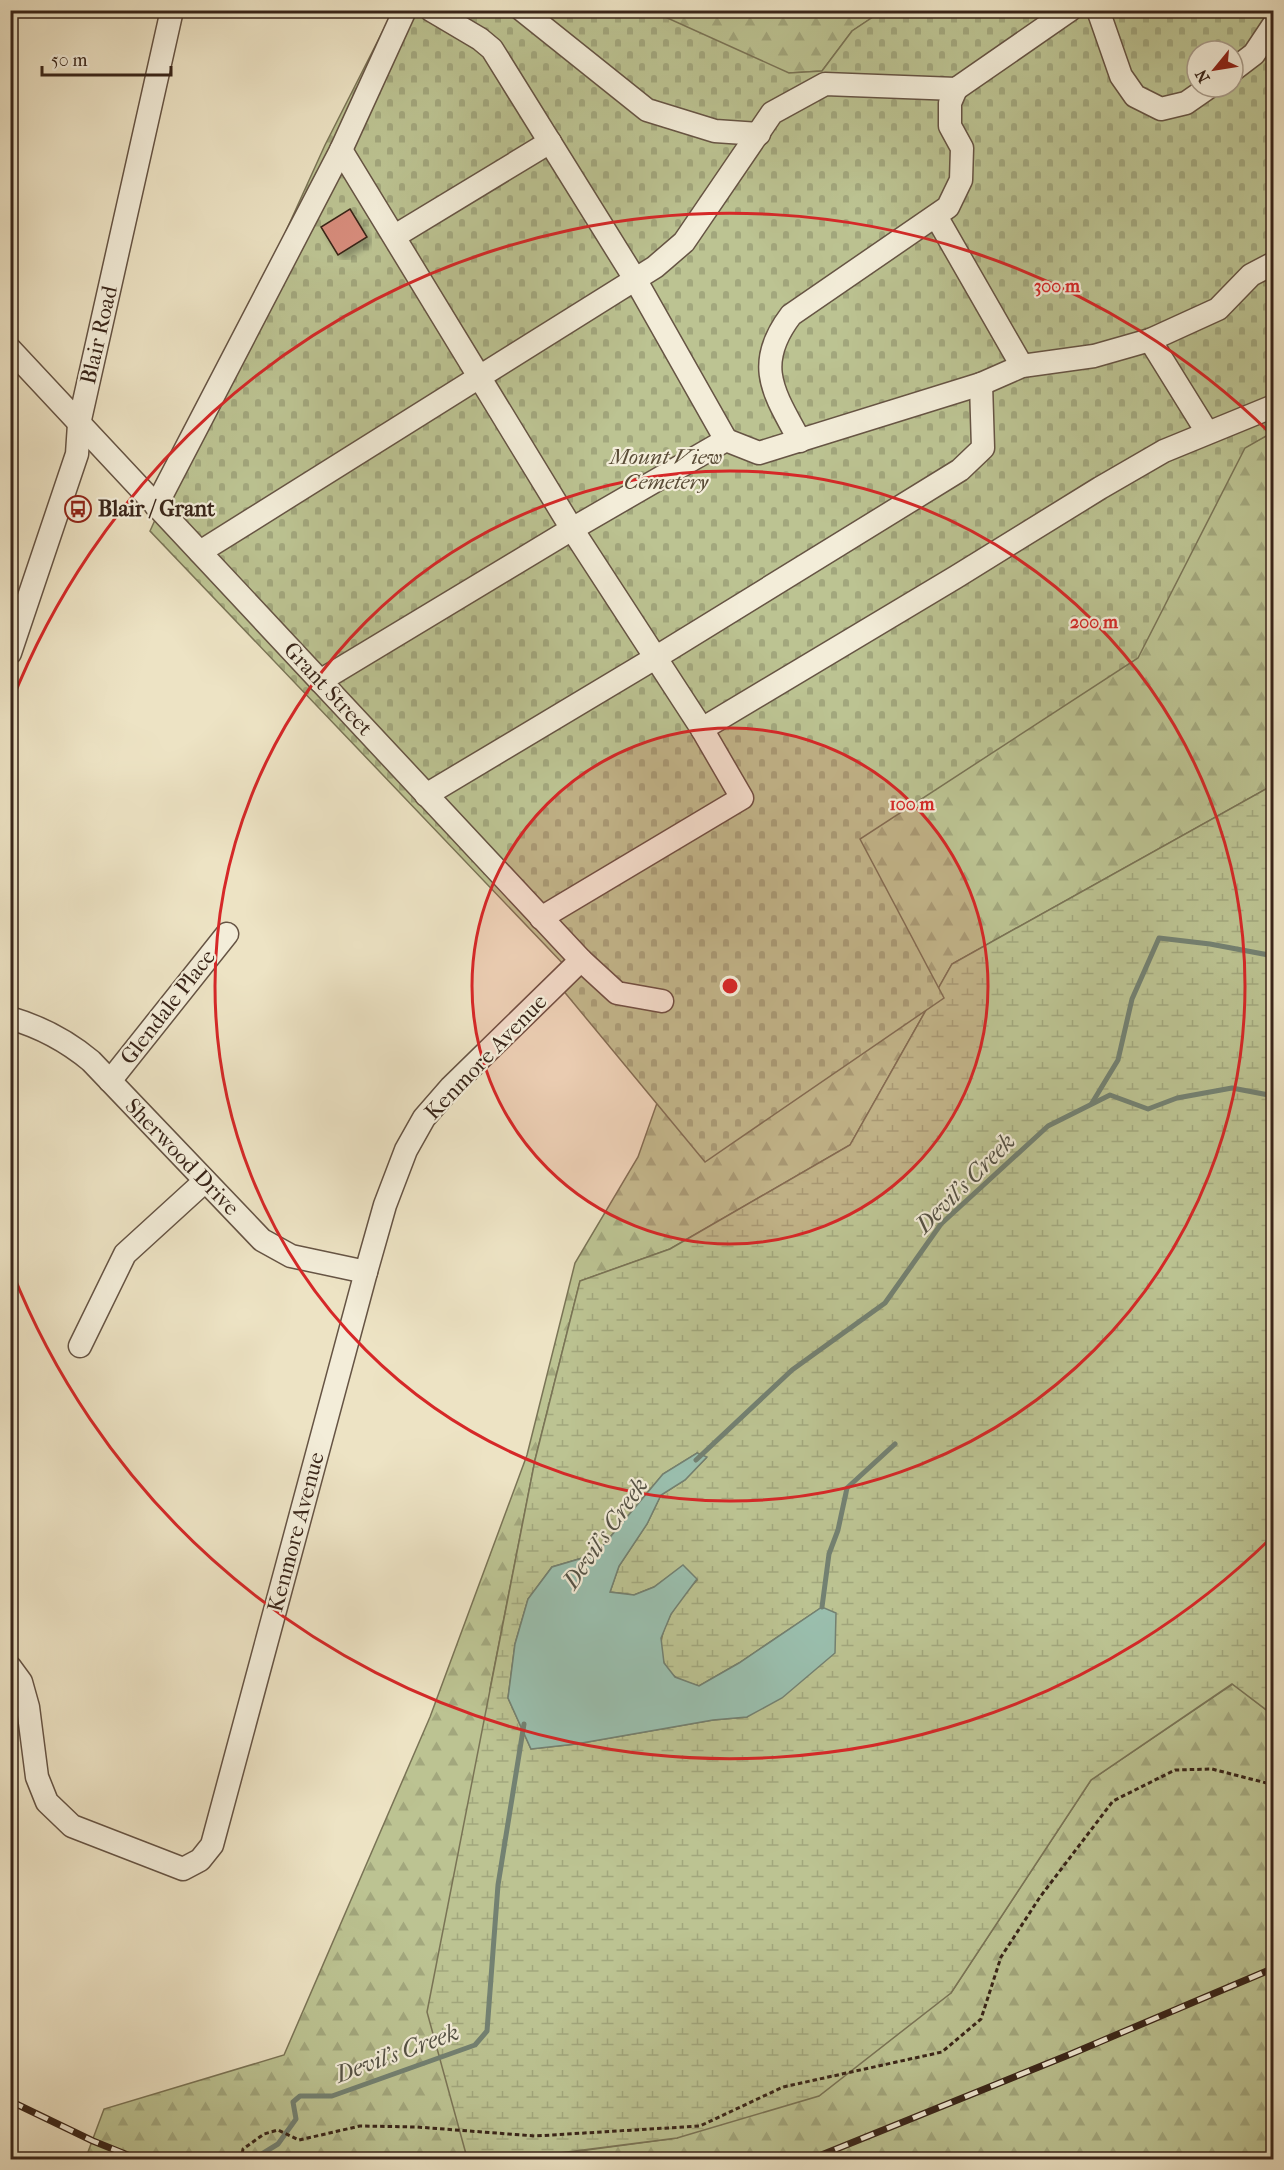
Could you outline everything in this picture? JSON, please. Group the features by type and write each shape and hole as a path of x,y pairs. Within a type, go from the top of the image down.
{"street":[{"name":"Blair Road","path":"10,653 77,454 79,424 172,10"},
{"path":"156,506 341,150 405,10"},
{"path":"431,10 480,39 492,49 635,279 726,440 759,453 981,384 1022,366 1094,356 1150,340 1218,309 1251,275 1274,263"},
{"path":"522,10 647,110 715,131 759,134"},
{"path":"800,441 775,395 769,357 778,332 791,315 948,207 961,180 962,148 950,126 950,103 956,89 1070,10"},
{"path":"1098,10 1121,76 1135,96 1161,109 1186,103 1192,99"},
{"path":"1245,61 1254,54 1274,24"},
{"path":"200,552 656,267 684,242 772,113 825,84 956,89"},
{"path":"395,236 550,142"},
{"path":"341,150 572,529 702,729 742,798 541,918"},
{"path":"936,216 1022,366"},
{"path":"1150,340 1207,432"},
{"name":"Grant Street","path":"10,349 581,960 617,993 662,1001"},
{"path":"426,795 655,658 960,470 983,448 981,384"},
{"path":"702,729 1164,451 1274,406"},
{"path":"320,681 572,529 726,440"},
{"name":"Glendale Place","path":"110,1081 227,934"},
{"name":"Kenmore Avenue","path":"10,1667 21,1682 28,1707 37,1777 47,1802 72,1826 183,1869 200,1860 212,1845 366,1272 385,1205 406,1150 424,1118 451,1087 581,960"},
{"name":"Sherwood Drive","path":"10,1018 30,1023 71,1044 110,1081 262,1240 291,1256 366,1272"},
{"path":"80,1347 124,1254 205,1181"}],"path":[{"path":"241,2160 243,2149 264,2134 278,2130 299,2140 360,2126 417,2127 536,2136 700,2126 783,2087 942,2052 981,2019 1001,1957 1040,1897 1113,1801 1175,1770 1212,1769 1274,1785"}],"green space":[{"name":"Mount View Cemetery","path":"393,11 652,11 789,73 822,71 852,31 882,11 1273,11 1273,432 1245,448 1138,658 860,839 944,998 705,1162 557,983 568,969 150,531 325,145"},
{"path":"674,11 882,11 852,31 822,71 788,73 629,40"},
{"path":"1273,432 1273,785 952,964 850,1145 670,1249 580,1281 535,1460 490,1689 466,2154 497,2159 85,2160 104,2109 284,2055 430,1717 527,1455 575,1263 638,1157 657,1103 859,839 1245,447"},
{"path":"1273,785 1273,1715 1232,1684 1091,1780 951,1993 819,2096 677,2138 512,2159 466,2154 427,2012 535,1460 580,1281 670,1249 850,1145 952,964","holes":["697,1453 706,1458 685,1480 661,1495 647,1524 619,1566 610,1592 634,1595 654,1587 683,1566 697,1580 672,1613 662,1639 661,1652 665,1664 673,1675 699,1686 739,1663 822,1607 747,1717 713,1720 576,1744 531,1749 508,1698 515,1644 528,1599 552,1567 596,1554 663,1474"]},
{"path":"1233,1684 1273,1715 1273,2159 512,2160 677,2138 951,1993 1091,1780"}],"shaded area":[{"path":"697,1453 707,1457 685,1480 661,1495 647,1524 619,1566 610,1592 634,1595 654,1587 683,1565 697,1579 671,1614 661,1638 664,1663 675,1677 699,1686 739,1663 822,1607 836,1613 835,1653 782,1698 747,1717 713,1720 576,1744 531,1749 508,1698 515,1644 528,1599 552,1567 596,1554 663,1474"}],"building":[{"path":"350,209 367,237 338,255 321,227"}],"waterway":[{"path":"1092,1103 1118,1060 1132,999 1159,938 1210,944 1274,956"},
{"name":"Devil's Creek","path":"696,1460 792,1370 885,1303 941,1224 1048,1126 1110,1095 1148,1109 1177,1098 1232,1088 1274,1096"},
{"path":"822,1607 829,1554 838,1530 847,1488 895,1444"},
{"name":"Devil's Creek","path":"252,2160 278,2144 296,2119 293,2102 300,2096 332,2096 475,2045 487,2031 498,1885 524,1724"}],"railway":[{"path":"809,2160 1071,2054 1274,1968"},
{"path":"10,2101 93,2141 140,2160"}],"place":[{"name":"Blair / Grant","path":"78,509"}]}
